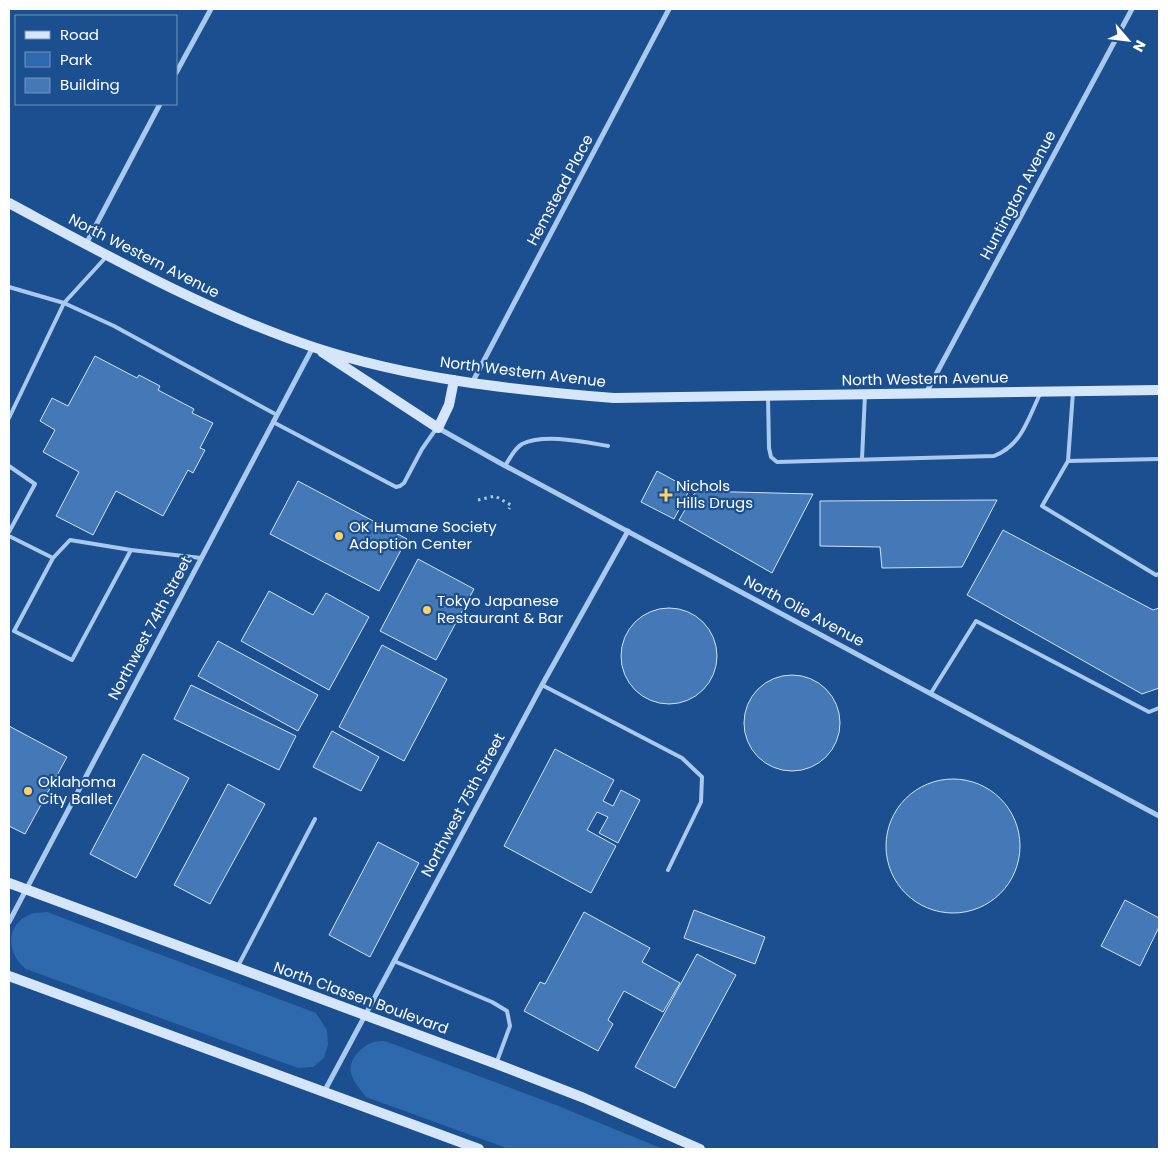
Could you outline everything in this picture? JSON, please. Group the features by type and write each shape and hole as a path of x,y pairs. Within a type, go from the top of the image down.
{"main road":[{"name":"North Western Avenue","path":"9,203 164,286 234,317 314,347 383,366 472,383 614,398 1159,390"},
{"path":"314,347 438,428 449,405 454,380"},
{"name":"North Classen Boulevard","path":"9,883 496,1064 584,1098 700,1149"},
{"path":"9,976 479,1149"}],"street":[{"path":"178,70 211,9"},
{"name":"Hemstead Place","path":"472,383 669,9"},
{"name":"Huntington Avenue","path":"926,394 1132,9"},
{"path":"86,244 159,105"},
{"name":"Northwest 74th Street","path":"9,922 314,347"},
{"name":"North Olie Avenue","path":"438,428 505,466 1159,816"},
{"name":"Northwest 75th Street","path":"324,1092 542,685 628,531"}],"lane":[{"path":"9,418 64,303 107,256"},
{"path":"9,287 64,303 114,326 277,414"},
{"path":"768,396 769,448 771,457 777,462 994,456 1006,451 1018,440 1041,392"},
{"path":"1073,392 1068,461 1042,506 1156,575 1159,574"},
{"path":"862,459 865,394"},
{"path":"273,422 396,486 404,483 422,449 438,428"},
{"path":"505,466 513,452 521,445 531,441 549,439 608,446"},
{"path":"1068,461 1159,460"},
{"path":"9,466 35,484 9,532"},
{"path":"9,536 53,558"},
{"path":"131,550 72,660 14,631 53,558 70,540 131,550 201,558"},
{"path":"931,694 976,621 1149,712 1159,708"},
{"path":"542,685 682,758 702,777 701,802 668,870"},
{"path":"237,968 315,819"},
{"path":"394,961 492,1002 507,1011 510,1026 496,1064"}],"path":[{"path":"478,500 496,496 511,505 509,509"}],"green space":[{"path":"47,912 316,1013 327,1030 328,1045 324,1058 313,1067 298,1068 26,969 19,962 12,947 11,939 13,932 16,925 22,919 33,913"},
{"path":"385,1041 556,1105 663,1149 509,1149 366,1097 355,1083 351,1064 358,1052 365,1046 373,1042"}],"building":[{"path":"95,356 137,378 139,375 160,386 158,390 194,409 192,413 213,423 200,448 205,450 193,473 188,470 163,516 116,491 93,535 56,516 79,472 43,452 55,430 40,421 52,398 68,406"},
{"name":"Nichols Hills Drugs","path":"657,471 690,489 674,519 641,502"},
{"name":"OK Humane Society Adoption Center","path":"298,481 407,539 379,591 270,534"},
{"path":"696,491 813,494 772,573 679,520"},
{"path":"997,500 962,567 882,568 880,547 820,546 820,501"},
{"path":"1003,530 1153,610 1159,608 1159,688 1142,694 967,595"},
{"name":"Tokyo Japanese Restaurant & Bar","path":"418,559 474,589 436,660 380,631"},
{"path":"269,591 313,615 326,593 369,617 329,690 241,641"},
{"path":"669,608 687,611 703,622 714,638 717,656 714,674 703,690 687,701 669,704 651,701 635,690 624,674 621,656 624,638 635,622 651,611"},
{"path":"218,641 318,695 298,731 198,676"},
{"path":"382,645 447,679 404,761 339,727"},
{"path":"792,675 810,679 826,689 836,705 840,723 836,741 826,757 810,767 792,771 774,767 758,757 748,741 744,723 748,705 758,689 774,679"},
{"path":"191,685 296,736 279,770 174,719"},
{"name":"Oklahoma City Ballet","path":"9,726 67,757 25,834 9,826"},
{"path":"332,731 379,757 361,791 313,767"},
{"path":"555,749 614,780 603,801 613,806 621,790 640,800 618,843 599,833 608,817 597,812 587,830 616,846 591,893 504,846"},
{"path":"143,754 189,778 136,878 90,854"},
{"path":"953,779 979,784 1001,798 1015,820 1020,846 1015,872 1001,894 979,908 953,913 927,908 905,894 891,872 886,846 891,820 905,798 927,784"},
{"path":"228,784 265,804 210,904 174,885"},
{"path":"378,842 419,863 370,957 329,935"},
{"path":"1125,900 1159,918 1159,927 1140,966 1101,946"},
{"path":"694,910 765,937 755,964 684,938"},
{"path":"584,912 650,948 642,962 680,983 663,1012 624,991 608,1020 613,1024 598,1051 524,1011 540,982 545,984"},
{"path":"697,954 736,975 675,1088 635,1067"}],"place":[{"name":"Nichols Hills Drugs","path":"666,495"},
{"name":"OK Humane Society Adoption Center","path":"339,536"},
{"name":"Tokyo Japanese Restaurant & Bar","path":"427,610"},
{"name":"Oklahoma City Ballet","path":"28,791"}]}
